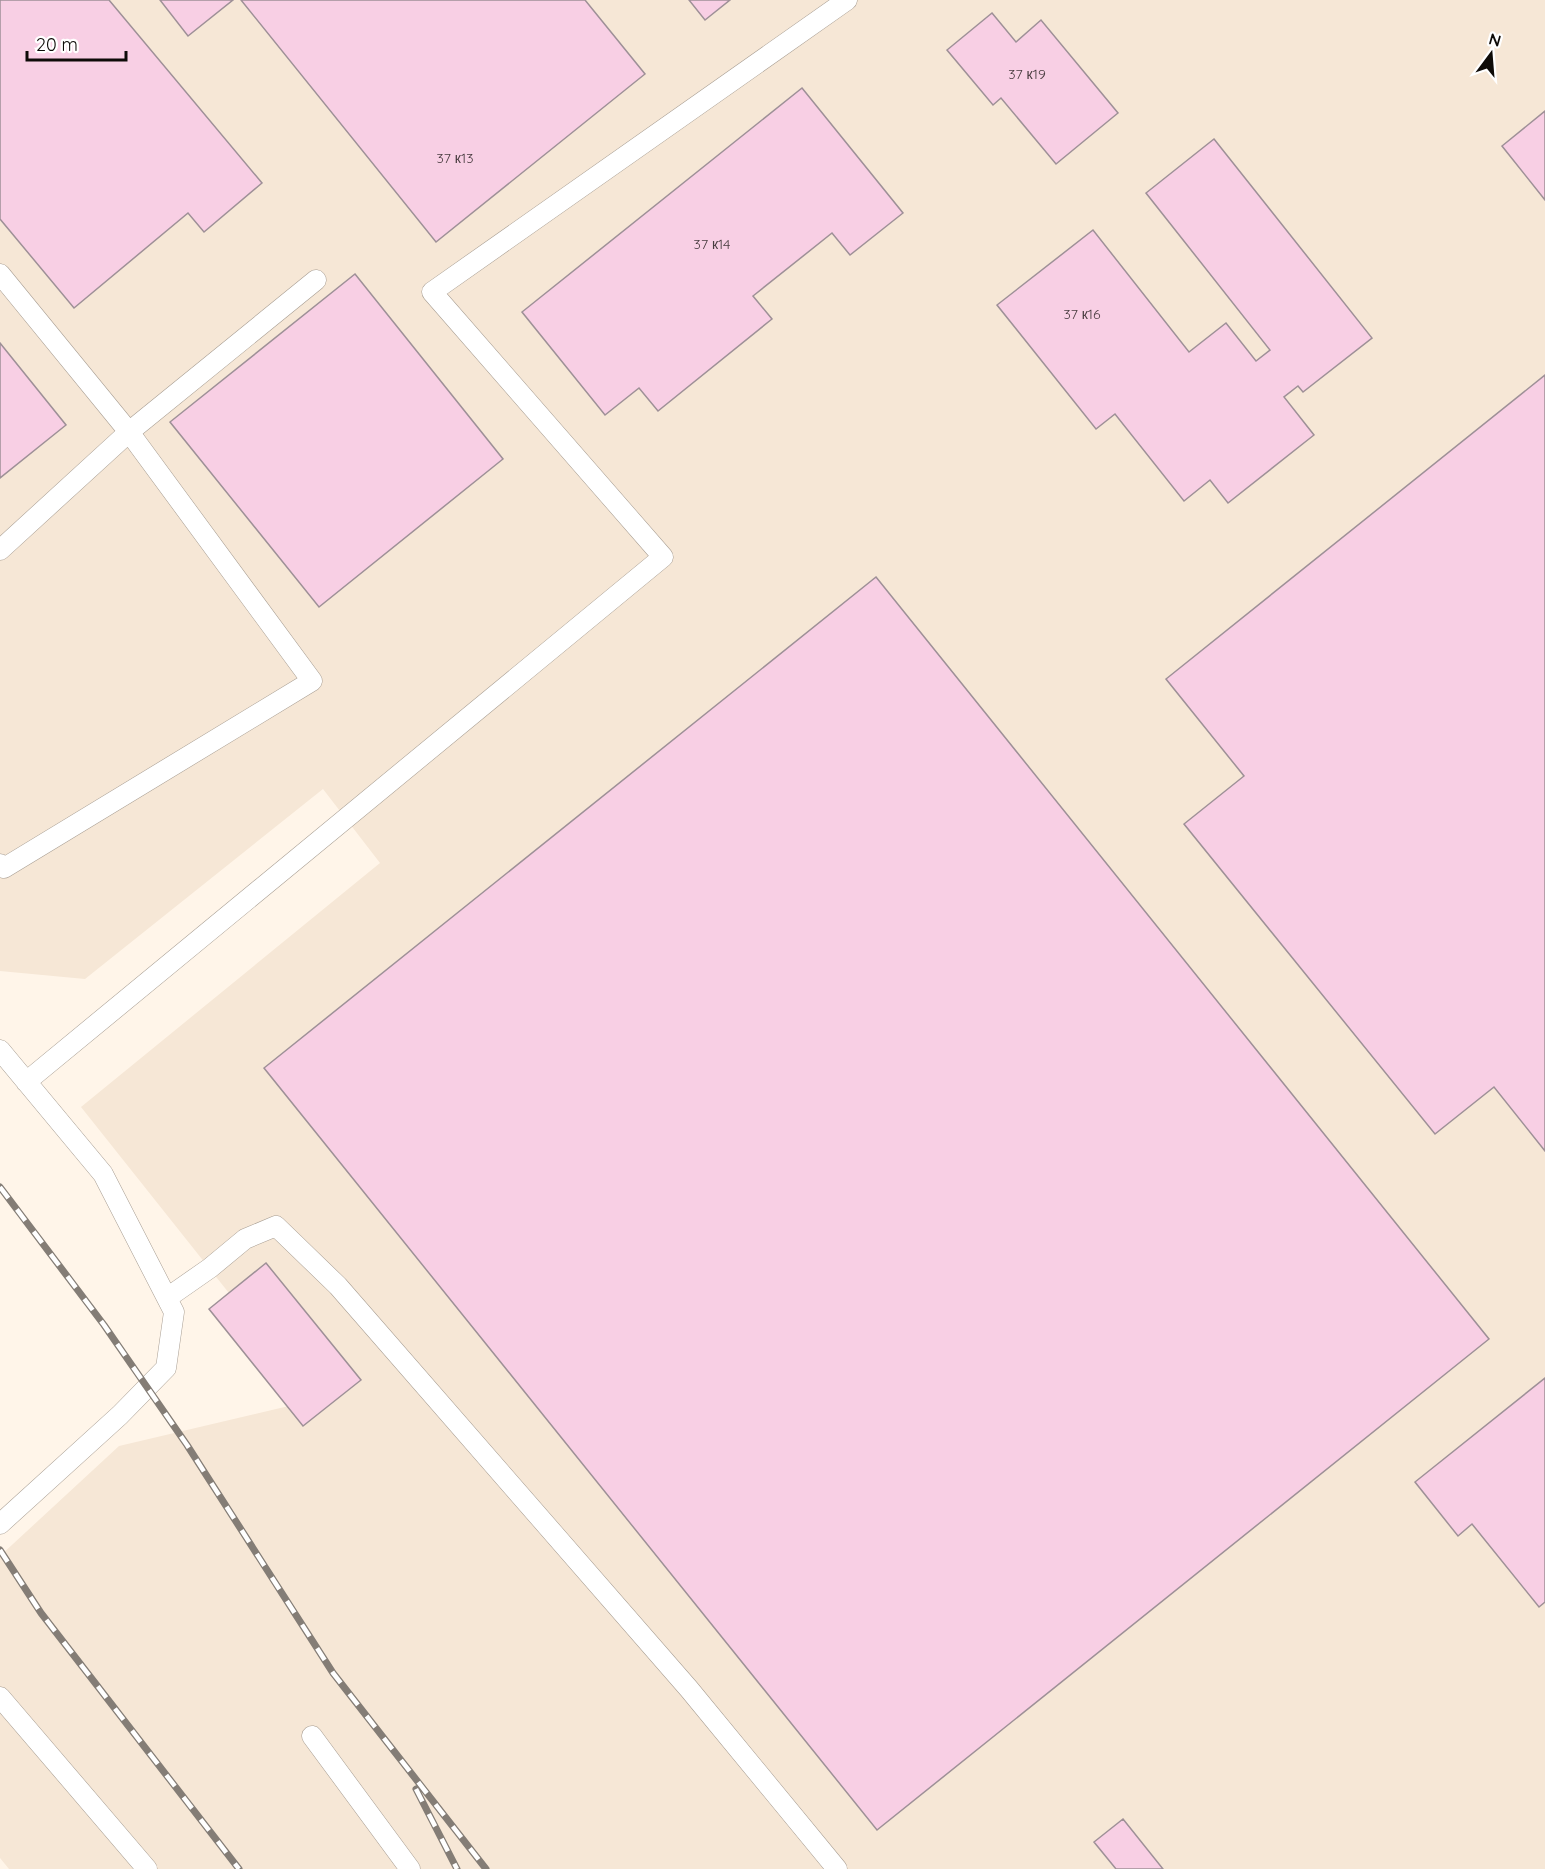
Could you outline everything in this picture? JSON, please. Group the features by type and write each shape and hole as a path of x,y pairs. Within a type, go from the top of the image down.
{"lane":[{"path":"26,1082 663,557 432,292 847,0"},
{"path":"0,274 129,432 312,681 4,868 0,864"},
{"path":"0,550 129,432 316,280"},
{"path":"0,1050 103,1174 174,1312 166,1368 120,1415 0,1524"},
{"path":"167,1298 210,1268 245,1239 276,1226 338,1286 689,1689 837,1869"},
{"path":"0,1697 147,1869"},
{"path":"312,1736 410,1869"}],"shaded area":[{"path":"0,0 1545,0 1545,1869 9,1869 0,1858 0,1556 119,1446 314,1400 81,1107 380,863 323,789 85,979 0,971"}],"building":[{"path":"0,0 109,0 262,183 204,232 188,213 74,308 0,219"},
{"path":"160,0 233,0 188,36"},
{"path":"241,0 585,0 645,74 436,242"},
{"path":"689,0 730,0 705,20"},
{"path":"992,13 1016,42 1041,20 1118,113 1056,164 1001,98 993,105 947,50"},
{"path":"802,88 903,213 850,255 832,233 753,296 772,319 658,411 639,388 605,415 522,312"},
{"path":"1545,111 1545,200 1502,146"},
{"path":"1214,139 1372,338 1303,392 1298,386 1284,397 1314,435 1228,503 1210,480 1184,501 1115,414 1096,429 997,305 1093,230 1189,352 1226,323 1256,361 1270,350 1146,193"},
{"path":"355,274 503,459 319,607 170,422"},
{"path":"0,343 66,425 0,478"},
{"path":"1545,375 1545,1151 1494,1087 1435,1134 1184,824 1244,776 1166,679"},
{"path":"876,577 1489,1339 877,1830 264,1068"},
{"path":"266,1263 361,1380 303,1426 209,1309"},
{"path":"1545,1378 1545,1602 1539,1607 1472,1524 1458,1536 1415,1482"},
{"path":"1123,1819 1163,1869 1116,1869 1094,1842"}],"railway":[{"path":"0,1187 104,1325 187,1445 333,1673 486,1869"},
{"path":"0,1550 41,1613 239,1869"},
{"path":"416,1789 457,1869"}]}
